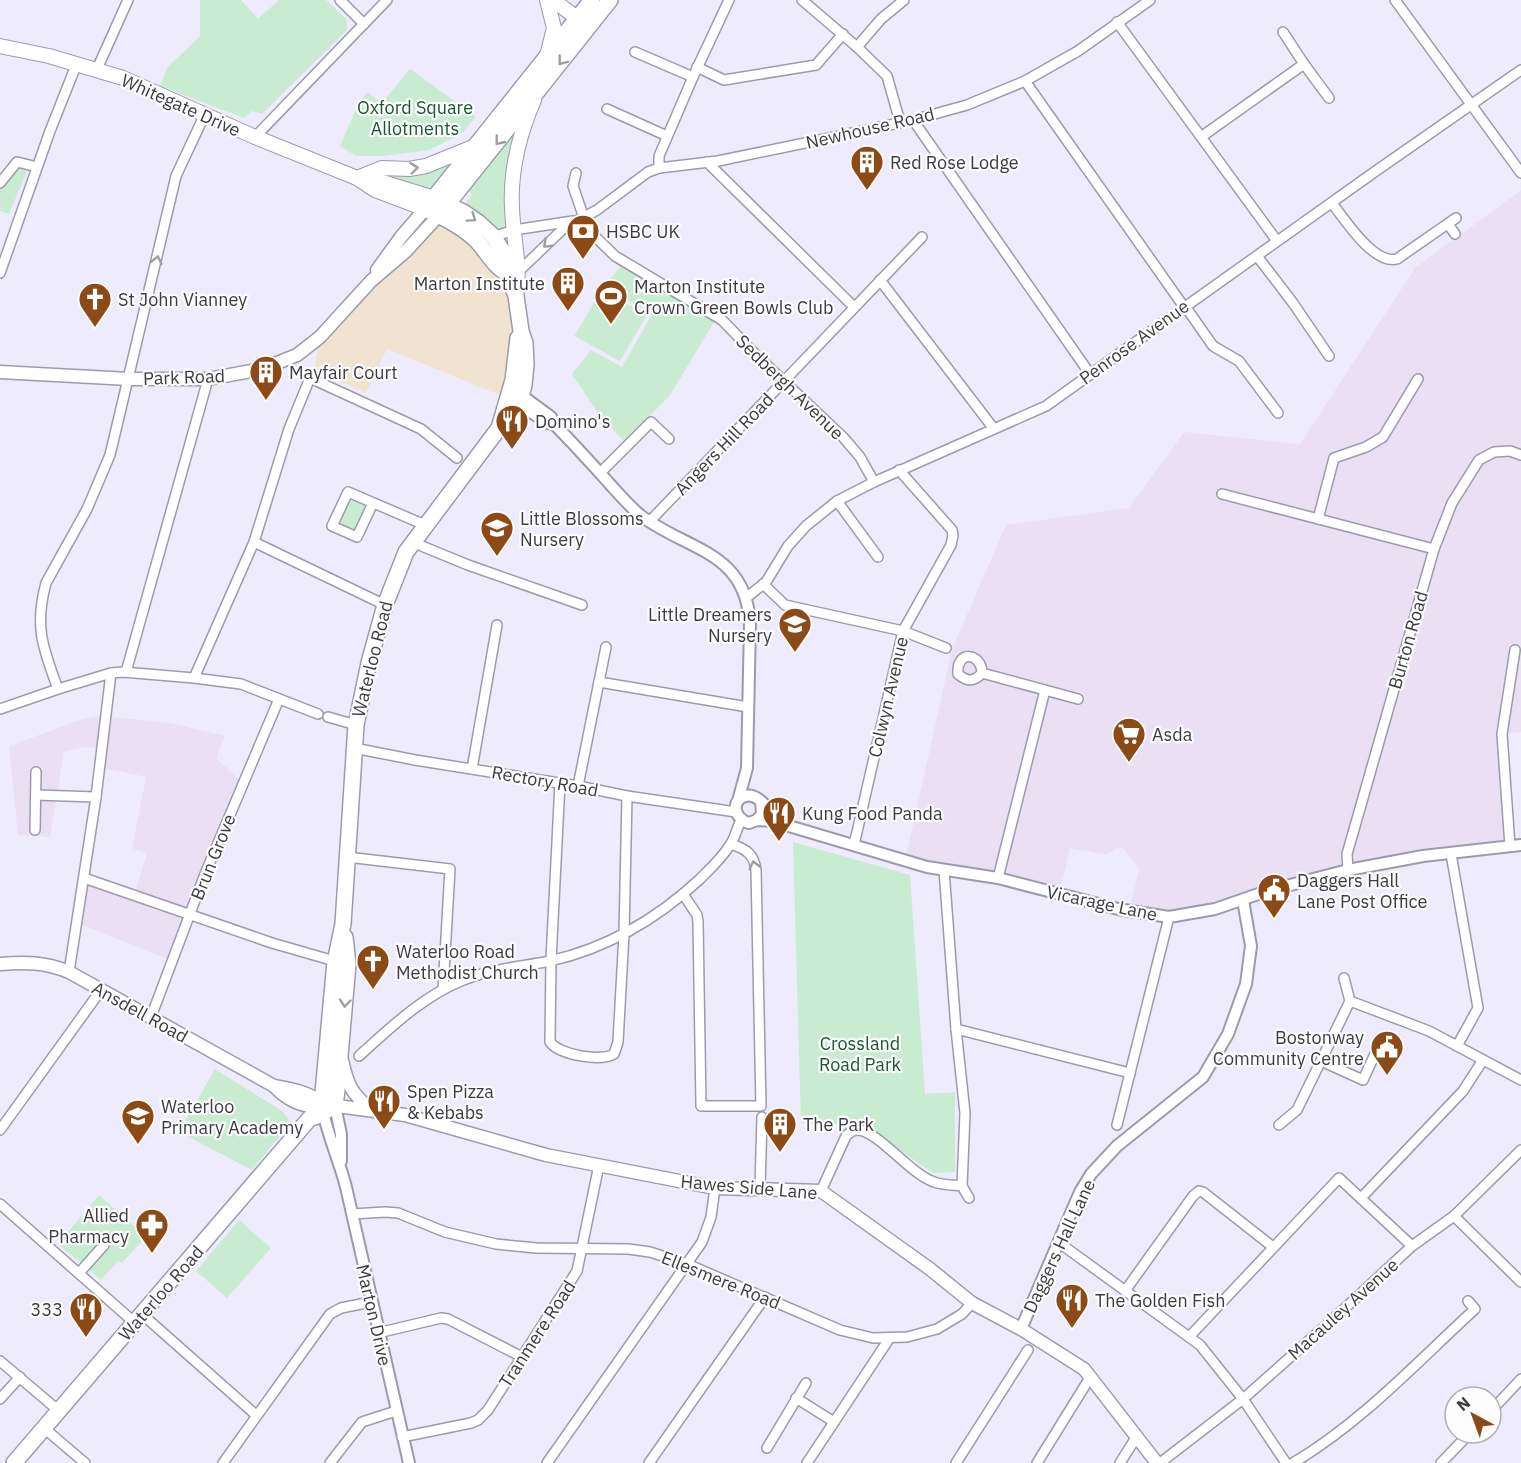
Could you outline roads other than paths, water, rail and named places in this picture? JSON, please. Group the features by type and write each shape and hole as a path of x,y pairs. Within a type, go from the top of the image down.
{"highway":[{"path":"437,207 536,96 584,23 592,0"},
{"path":"437,207 478,145 546,58 610,0"},
{"path":"437,207 468,214 487,241 499,269 513,273 521,331 525,343 526,364 515,396"},
{"name":"Waterloo Road","path":"14,1463 308,1122 326,1108 340,1056 343,924 356,725 385,605 399,565 411,542 499,428 513,414 515,396"},
{"name":"Waterloo Road","path":"326,1108 342,963"}],"main road":[{"path":"546,58 554,28 547,0"},
{"path":"553,0 584,23"},
{"name":"Whitegate Drive","path":"0,46 97,69 159,93 255,137 357,178 379,181 437,207"},
{"path":"513,273 514,169 522,130 536,96"},
{"path":"357,178 382,168 409,169 426,166 478,145"},
{"name":"Park Road","path":"0,372 129,379 208,379 248,373 297,355 329,327 371,281 406,251 437,207"},
{"name":"Ansdell Road","path":"0,964 37,962 69,972 274,1086 316,1098 326,1108"},
{"path":"340,1056 351,1089 360,1101 374,1111"},
{"name":"Hawes Side Lane","path":"326,1108 405,1115 546,1155 715,1188 821,1191 930,1269 972,1303 1021,1329 1084,1369 1159,1463"}],"street":[{"path":"97,69 129,0"},
{"path":"340,0 364,24"},
{"path":"255,137 387,0"},
{"path":"659,168 659,156 667,136 729,0"},
{"path":"802,0 843,34 887,76 900,122"},
{"path":"857,47 881,19 904,0"},
{"name":"Newhouse Road","path":"513,273 564,228 611,201 648,172 659,168 707,162 830,138 913,120 967,105 1025,81 1078,51 1150,0"},
{"path":"1395,0 1521,173"},
{"path":"1117,22 1277,241"},
{"path":"1283,32 1329,98"},
{"path":"635,52 724,81 816,65 843,34"},
{"path":"0,273 37,166 77,63"},
{"path":"1201,137 1304,64"},
{"name":"Penrose Avenue","path":"746,598 763,584 792,541 814,519 837,501 899,470 1046,406 1184,306 1521,70"},
{"path":"1025,81 1214,346 1239,361 1278,413"},
{"path":"607,109 667,136"},
{"path":"58,689 41,642 42,596 46,583 87,509 110,455 176,176 205,114"},
{"path":"913,120 1090,374"},
{"path":"0,183 17,162 37,166"},
{"path":"707,162 854,307"},
{"path":"576,173 573,186 581,219"},
{"path":"1332,203 1376,255 1383,259 1397,259 1452,221 1455,234"},
{"name":"Newhouse Road","path":"487,241 514,230 581,219"},
{"name":"Sedbergh Avenue","path":"581,219 615,256 722,320 843,437 860,457 874,482"},
{"name":"Angers Hill Road","path":"650,521 922,237"},
{"path":"1257,256 1329,356"},
{"path":"880,280 994,429"},
{"path":"194,678 254,542 289,429 310,378 421,429 457,458"},
{"path":"126,672 208,379"},
{"path":"1318,519 1335,458 1366,447 1383,437 1419,379"},
{"name":"Vicarage Lane","path":"515,396 551,417 554,424 627,503 650,521 702,549 735,575 746,598 750,624 747,768 738,811 749,823 757,820 772,821 927,867 998,878 1118,909 1169,917 1215,909 1267,891 1348,870 1423,856 1516,846"},
{"path":"600,473 651,422 669,439"},
{"name":"Burton Road","path":"1348,870 1347,854 1434,549 1452,503 1479,460 1494,452 1510,451 1521,455"},
{"name":"Colwyn Avenue","path":"854,845 903,631 951,545 953,535 952,530 899,470"},
{"path":"373,503 357,537 332,526 348,492 425,525"},
{"path":"1222,494 1434,549"},
{"path":"837,501 878,556"},
{"path":"254,542 385,605"},
{"path":"411,542 468,565 582,605"},
{"path":"763,584 784,605 903,631 946,648"},
{"path":"472,769 497,625"},
{"path":"578,786 606,647"},
{"path":"1515,650 1502,734 1516,846"},
{"path":"0,709 111,673 126,672 241,684 323,716 356,725"},
{"path":"69,972 96,797 111,673"},
{"path":"982,673 1078,699"},
{"path":"599,682 748,707"},
{"path":"998,878 1045,690"},
{"name":"Brun Grove","path":"151,1017 235,800 279,699"},
{"name":"Rectory Road","path":"354,748 627,796 738,811"},
{"name":"Vicarage Lane","path":"747,768 759,800 775,817 791,828"},
{"path":"35,830 36,772"},
{"path":"560,783 551,960 550,1042 553,1047 563,1052 602,1059 614,1054 617,1047 624,934 627,796"},
{"path":"36,795 96,797"},
{"path":"359,1056 413,1010 443,989 482,974 551,960 624,934 645,923 683,894 720,859 731,844 738,811 749,795 759,800 763,810 757,820"},
{"path":"683,894 697,915 698,922 701,1106 761,1106 758,898 755,861 750,854 731,844"},
{"path":"1451,854 1478,1008 1457,1046"},
{"path":"347,857 450,869 443,989"},
{"path":"944,870 965,1113 962,1186 969,1198"},
{"path":"84,878 272,943 342,963"},
{"name":"Daggers Hall Lane","path":"1021,1329 1080,1192 1091,1174 1117,1146 1203,1077 1228,1034 1246,984 1251,946 1243,900"},
{"path":"1117,1125 1169,917"},
{"path":"1279,1125 1297,1110 1350,1002 1344,978"},
{"path":"0,1130 100,990"},
{"path":"1350,1002 1429,1031 1521,1080"},
{"path":"956,1029 1130,1073"},
{"path":"1322,1061 1363,1080 1375,1054"},
{"path":"1361,1198 1463,1091 1483,1060"},
{"name":"Marton Drive","path":"326,1108 341,1134 341,1167 409,1463"},
{"path":"760,1188 762,1117"},
{"path":"821,1191 846,1136 851,1131 857,1130 872,1136 918,1174 934,1183 962,1186"},
{"name":"Macauley Avenue","path":"1159,1463 1243,1399 1331,1322 1412,1246 1454,1216 1521,1150"},
{"name":"Tranmere Road","path":"402,1437 478,1420 488,1410 573,1280 582,1249 599,1165"},
{"path":"1189,1337 1339,1178 1412,1246"},
{"path":"548,1463 687,1264 707,1231 715,1188"},
{"path":"1125,1291 1193,1196 1199,1191 1273,1247"},
{"path":"0,1204 79,1273 256,1415"},
{"name":"Ellesmere Road","path":"352,1214 398,1213 445,1232 496,1244 628,1249 650,1252 687,1264 848,1332 873,1338 907,1337 937,1329 962,1314 972,1303"},
{"path":"1454,1216 1521,1282"},
{"path":"1058,1242 1200,1346 1243,1399 1286,1463"},
{"path":"79,1273 104,1245"},
{"path":"655,1461 765,1297"},
{"path":"1293,1463 1359,1416 1475,1309 1468,1301"},
{"path":"223,1463 330,1314 341,1308 371,1302"},
{"path":"378,1333 441,1318 454,1322 522,1357"},
{"path":"807,1463 889,1339"},
{"path":"956,1463 1028,1350"},
{"path":"0,1361 59,1411"},
{"path":"1037,1463 1091,1376"},
{"path":"0,1399 20,1377"},
{"path":"1503,1398 1521,1379"},
{"path":"767,1448 806,1383"},
{"path":"796,1398 834,1422"},
{"path":"330,1463 362,1422 396,1411"},
{"path":"44,1428 85,1463"},
{"path":"1120,1463 1137,1436"},
{"path":"1442,1463 1459,1445"}],"place":[{"name":"Red Rose Lodge","path":"867,191"},
{"name":"HSBC UK","path":"583,260"},
{"name":"Marton Institute","path":"568,312"},
{"name":"Marton Institute Crown Green Bowls Club","path":"611,325"},
{"name":"St John Vianney","path":"95,328"},
{"name":"Mayfair Court","path":"266,401"},
{"name":"Domino's","path":"512,450"},
{"name":"Little Blossoms Nursery","path":"497,557"},
{"name":"Little Dreamers Nursery","path":"795,653"},
{"name":"Asda","path":"1129,763"},
{"name":"Kung Food Panda","path":"779,842"},
{"name":"Daggers Hall Lane Post Office","path":"1274,919"},
{"name":"Waterloo Road Methodist Church","path":"373,990"},
{"name":"Bostonway Community Centre","path":"1387,1076"},
{"name":"Spen Pizza & Kebabs","path":"384,1130"},
{"name":"Waterloo Primary Academy","path":"138,1145"},
{"name":"The Park","path":"780,1153"},
{"name":"Allied Pharmacy","path":"152,1254"},
{"name":"The Golden Fish","path":"1072,1329"},
{"name":"333","path":"86,1338"}],"park label":[{"name":"Oxford Square Allotments","path":"415,117"},
{"name":"Crossland Road Park","path":"860,1053"}]}
